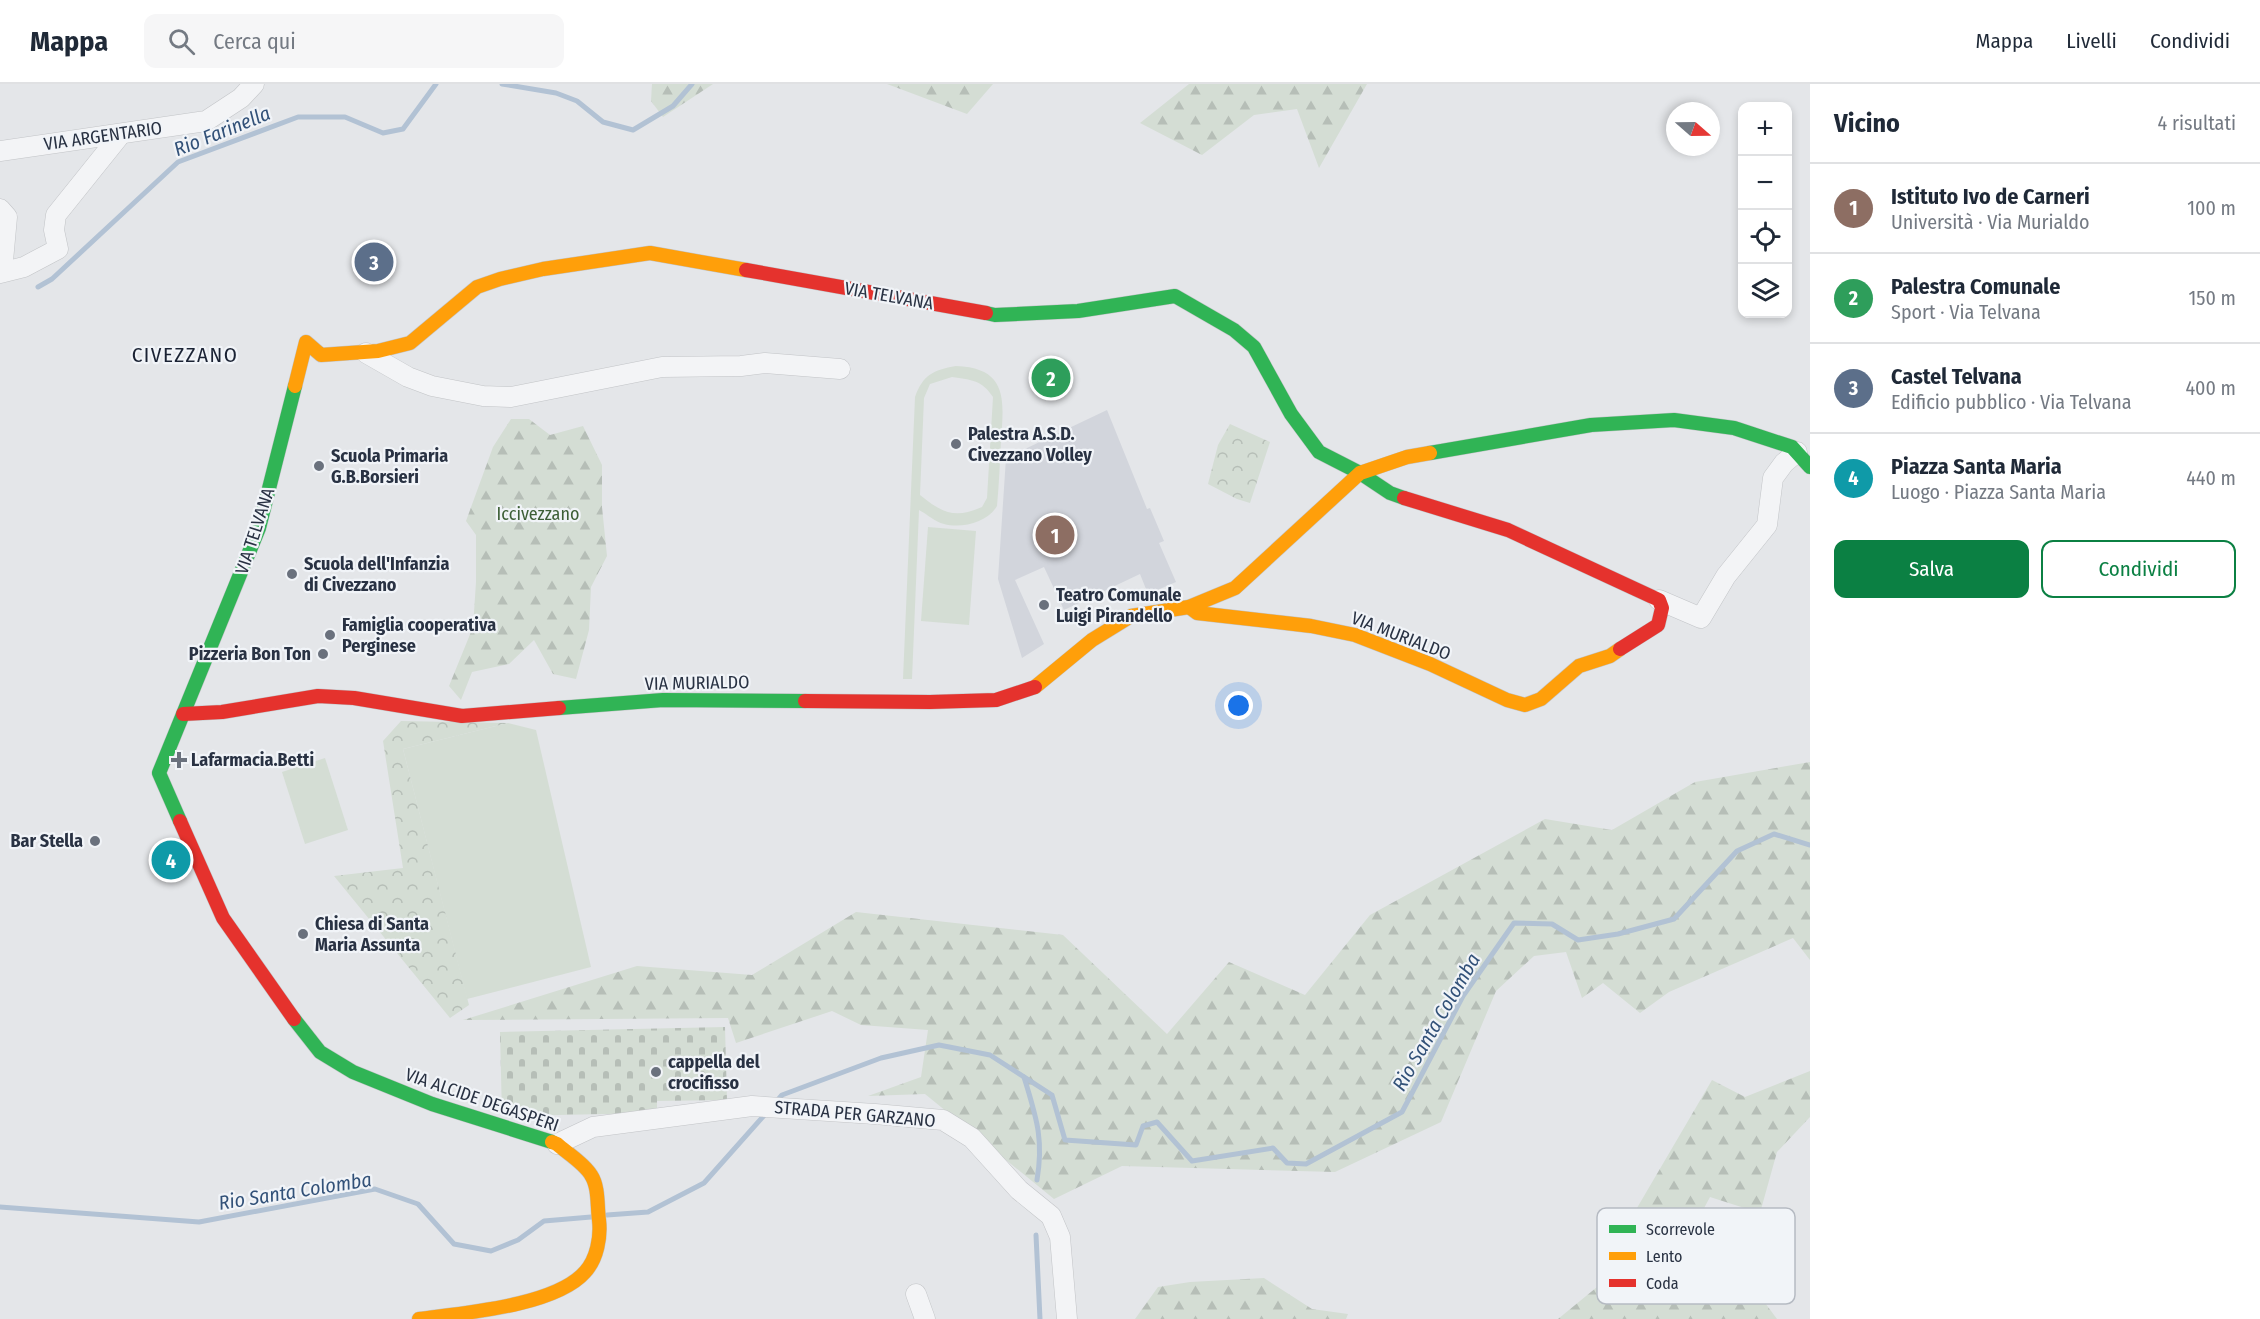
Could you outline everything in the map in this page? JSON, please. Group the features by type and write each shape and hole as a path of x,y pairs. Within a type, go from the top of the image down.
{"street":[{"name":"VIA ARGENTARIO","path":"0,151 206,121 241,98 254,84"},
{"path":"0,209 7,217 1,272 24,267 58,249 54,230 56,214 121,134"},
{"name":"VIA TELVANA","path":"159,773 260,528 306,342 321,355 366,353 410,343 477,287 543,269 650,253 995,315 1078,310 1175,296 1234,330 1254,347 1291,414 1319,452 1360,473 1390,493 1508,530 1659,600"},
{"path":"366,353 432,386 483,396 511,397 662,367 741,366 765,363 840,369"},
{"path":"1360,473 1407,457 1532,434 1591,425 1674,420 1734,428 1792,447 1803,460"},
{"path":"1659,600 1701,618 1726,576 1767,525 1773,478 1784,463 1803,460"},
{"name":"VIA MURIALDO","path":"183,714 222,712 318,696 354,698 462,716 663,700 930,702 996,700 1033,688 1092,640 1131,616 1189,607 1235,588 1360,473"},
{"name":"VIA MURIALDO","path":"1189,607 1197,613 1311,626 1355,635 1430,664 1507,700 1526,705 1541,699 1580,666 1610,656 1658,625 1662,608 1659,600"},
{"name":"VIA ALCIDE DEGASPERI","path":"159,773 223,918 284,1008 320,1052 353,1072 432,1104 557,1144 591,1174 601,1223 597,1249 585,1272 561,1289 535,1299 505,1307 420,1319"},
{"name":"STRADA PER GARZANO","path":"557,1144 593,1127 753,1106 943,1120 972,1138 1019,1190 1051,1216 1060,1236 1067,1319"},
{"path":"916,1294 925,1319"}],"shaded area":[{"path":"1107,410 1147,509 1150,508 1164,541 1159,543 1176,582 1148,594 1140,574 1064,610 1044,567 1015,580 1044,644 1022,658 998,579 1006,458"}],"green space":[{"path":"652,84 713,84 663,117 651,101"},
{"path":"887,84 993,84 967,114"},
{"path":"1189,84 1367,84 1319,168 1297,109 1254,115 1202,155 1140,123"},
{"path":"956,366 973,368 994,380 999,389 1003,412 997,506 993,512 981,520 959,526 941,523 919,510 912,679 903,679 915,397 925,379 935,372","holes":["952,377 980,384 993,397 987,498 982,507 964,513 942,510 920,495 924,398 930,384"]},
{"name":"Iccivezzano","path":"511,419 529,419 550,435 583,426 602,465 602,507 607,556 591,587 589,630 576,679 553,674 534,640 509,664 472,672 461,700 449,686 473,627 476,535 466,521 493,447"},
{"path":"1230,424 1270,442 1250,503 1208,484 1218,445"},
{"path":"928,527 976,531 969,625 921,621"},
{"path":"401,721 508,723 403,749 469,1005 450,1018 334,876 403,868 383,741"},
{"path":"508,723 536,730 591,967 467,999 403,749"},
{"path":"325,758 348,830 305,844 282,772"},
{"path":"1810,762 1810,960 1793,938 1669,992 1640,1013 1603,983 1582,998 1566,952 1534,956 1496,991 1441,1122 1335,1172 1122,1166 1054,1199 925,1094 868,1096 921,1077 928,1030 861,1025 832,1011 736,1043 728,1018 463,1020 637,966 752,975 856,912 1063,935 1167,1034 1229,962 1305,995 1370,915 1545,819 1612,830 1695,782"},
{"path":"725,1027 727,1100 657,1101 657,1113 502,1116 500,1032"},
{"path":"1810,1071 1810,1117 1777,1152 1761,1208 1744,1208 1710,1197 1704,1208 1637,1208 1712,1080 1745,1097"},
{"path":"1264,1278 1312,1309 1348,1314 1346,1319 1135,1319 1158,1287 1190,1282"},
{"path":"1597,1287 1597,1304 1766,1304 1777,1319 1558,1319"}],"waterway":[{"name":"Rio Farinella","path":"38,287 52,279 178,162 298,117 345,117 383,133 403,129 436,84"},
{"name":"Rio Farinella","path":"502,84 556,93 577,101 603,122 633,130 673,106 692,84"},
{"name":"Rio Santa Colomba","path":"776,1102 782,1095 881,1058 939,1045 990,1055 1052,1095 1065,1140 1136,1145 1143,1126 1157,1122 1192,1161 1273,1148 1287,1163 1306,1164 1402,1112 1463,996 1514,923 1552,924 1578,940 1618,934 1674,919 1737,851 1774,834 1810,845"},
{"path":"1024,1077 1039,1140 1037,1180"},
{"name":"Rio Santa Colomba","path":"607,1215 648,1212 704,1183 768,1111"},
{"name":"Rio Santa Colomba","path":"0,1207 199,1222 375,1189 418,1204 454,1244 491,1251 518,1240 544,1221 591,1217"},
{"path":"1036,1235 1040,1319"}],"traffic: fast":[{"path":"986,313 995,315 1078,311 1175,296 1234,330 1254,347 1291,414 1319,452 1360,473 1390,493 1404,498"},
{"path":"180,821 159,773 259,528 295,386"},
{"path":"1430,453 1591,425 1674,420 1734,428 1792,447 1810,467"},
{"path":"559,708 663,700 805,701"},
{"path":"294,1019 320,1052 353,1072 432,1104 552,1142"}],"traffic: slow":[{"path":"295,386 306,342 321,355 378,351 410,343 477,287 500,279 543,269 650,253 746,270"},
{"path":"1035,687 1092,640 1131,616 1189,607 1235,588 1360,473 1407,457 1430,453"},
{"path":"1189,607 1197,613 1311,626 1355,635 1430,664 1507,700 1525,705 1541,699 1579,666 1610,656 1620,649"},
{"path":"419,1319 507,1306 531,1300 571,1284 589,1267 597,1248 599,1233 594,1180 584,1166 552,1142"}],"traffic: jam":[{"path":"746,270 986,313"},
{"path":"1404,498 1508,530 1659,600 1662,608 1658,625 1620,649"},
{"path":"805,701 996,700 1035,687"},
{"path":"183,714 222,712 318,696 354,698 462,716 559,708"},
{"path":"180,821 223,918 294,1019"}],"place":[{"name":"Castel Telvana","path":"374,262"},
{"name":"Palestra Comunale","path":"1051,378"},
{"name":"Palestra A.S.D. Civezzano Volley","path":"956,444"},
{"name":"Scuola Primaria G.B.Borsieri","path":"319,466"},
{"name":"Istituto Ivo de Carneri","path":"1055,535"},
{"name":"Scuola dell'Infanzia di Civezzano","path":"292,574"},
{"name":"Teatro Comunale Luigi Pirandello","path":"1044,605"},
{"name":"Famiglia cooperativa Perginese","path":"330,635"},
{"name":"Pizzeria Bon Ton","path":"323,654"},
{"name":"Lafarmacia.Betti","path":"179,760"},
{"name":"Bar Stella","path":"95,841"},
{"name":"Piazza Santa Maria","path":"171,860"},
{"name":"Chiesa di Santa Maria Assunta","path":"303,934"},
{"name":"cappella del crocifisso","path":"656,1072"}],"district":[{"name":"CIVEZZANO","path":"185,355"}]}
